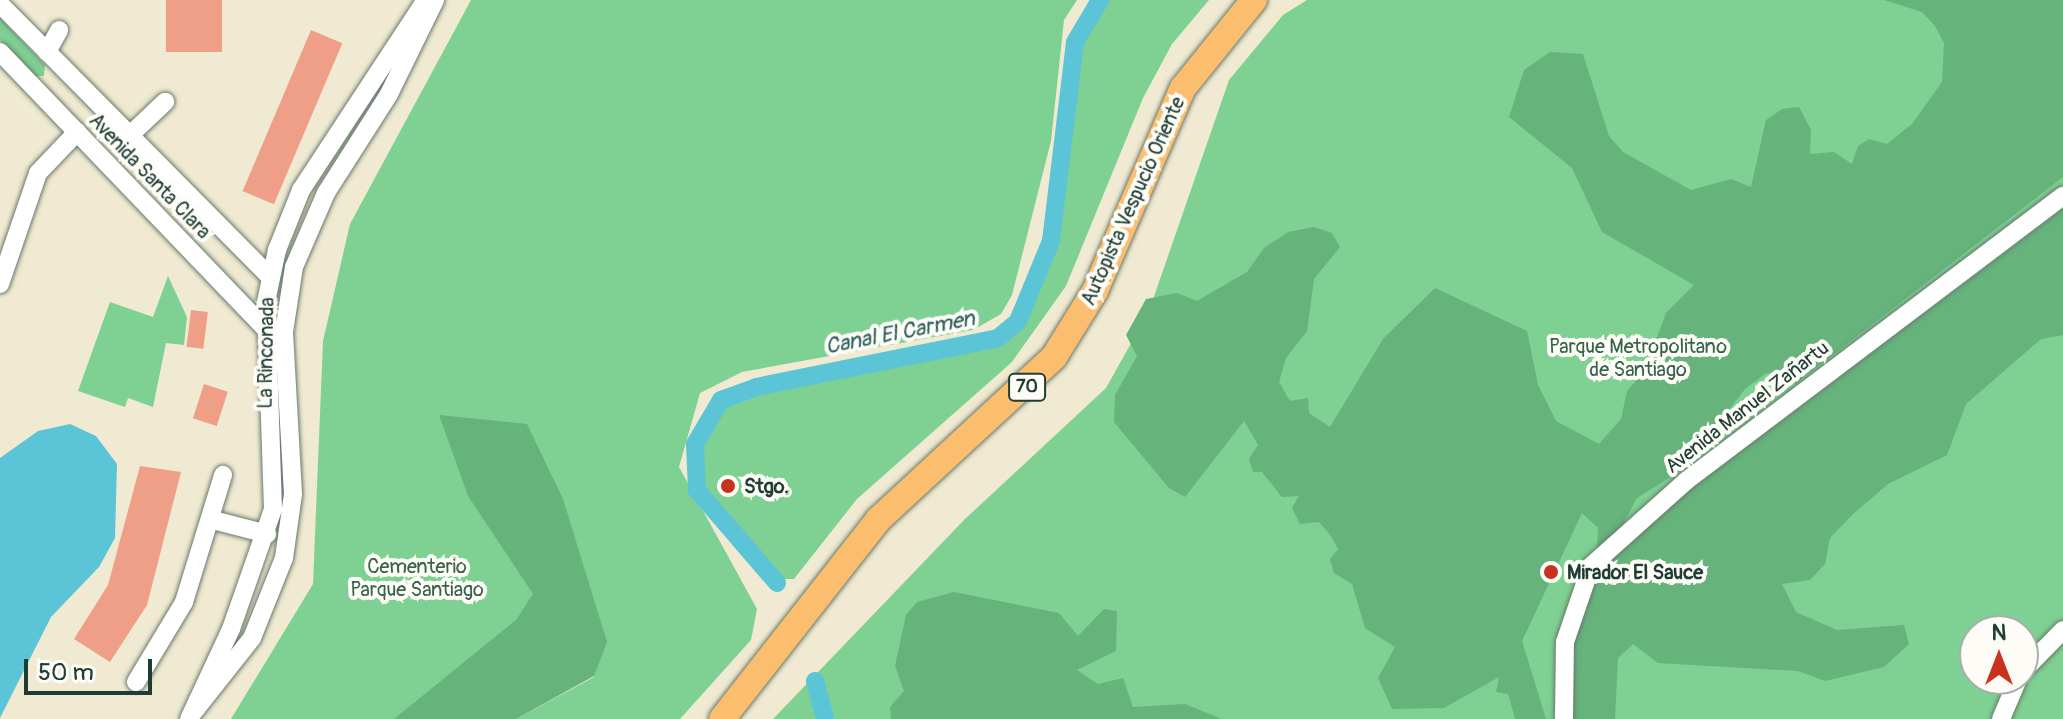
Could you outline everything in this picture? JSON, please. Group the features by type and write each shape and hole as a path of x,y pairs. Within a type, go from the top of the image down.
{"highway":[{"name":"Autopista Vespucio Oriente","path":"722,719 864,536 1054,357 1095,291 1183,88 1254,0"}],"street":[{"name":"La Rinconada","path":"190,716 231,629 267,534 274,470 267,330 271,278 291,211 336,133 426,0"},
{"name":"La Rinconada","path":"190,716 252,638 289,533 284,332 290,281 309,226 357,145 435,0"},
{"name":"Avenida Santa Clara","path":"0,4 271,278"},
{"path":"47,52 59,30"},
{"name":"Avenida Santa Clara","path":"0,52 267,330"},
{"path":"44,98 67,72"},
{"path":"129,136 165,102"},
{"path":"0,284 38,173 77,132"},
{"path":"336,133 357,145"},
{"name":"Avenida Manuel Zañartu","path":"1564,719 1565,642 1591,566 1686,481 2063,196"},
{"path":"136,682 184,602 213,520 223,475"},
{"path":"213,520 267,534"},
{"path":"231,629 252,638"},
{"path":"2039,655 2063,630"},
{"path":"2001,719 2011,695"}],"green space":[{"name":"Cementerio Parque Santiago","path":"471,0 1077,0 1064,20 1051,141 1012,295 1001,314 973,330 742,372 700,393 679,467 757,609 751,640 680,719 516,719 594,677 549,588 531,619 415,719 231,719 313,584 323,341 350,224"},
{"path":"1107,0 1209,0 1172,44 1143,98 1066,286 1012,362 857,499 794,579 781,579 702,488 701,445 725,404 757,392 1001,343 1022,325 1056,242 1080,44"},
{"name":"Parque Metropolitano de Santiago","path":"1307,0 2063,0 2063,719 773,719 964,520 1106,388 1149,311 1229,80 1283,15"},
{"path":"1884,0 2063,0 2063,177 1795,384 1796,367 1765,374 1745,389 1685,468 1637,498 1619,532 1597,550 1598,528 1582,513 1522,641 1546,719 1515,719 1508,694 1496,692 1499,677 1444,708 1392,709 1378,678 1395,647 1365,628 1352,584 1334,573 1330,559 1338,549 1331,536 1319,522 1300,524 1292,508 1299,496 1282,497 1262,472 1253,472 1249,459 1258,445 1244,421 1185,497 1169,488 1114,422 1115,395 1137,356 1126,335 1146,299 1177,293 1197,301 1247,272 1264,248 1288,232 1314,227 1332,233 1340,247 1314,279 1307,331 1286,358 1279,382 1290,401 1308,398 1309,413 1330,427 1383,339 1435,288 1527,331 1538,385 1556,421 1599,444 1621,419 1627,391 1644,372 1666,313 1694,285 1602,232 1572,168 1509,117 1524,70 1550,52 1583,54 1609,136 1623,152 1691,190 1731,179 1751,187 1766,120 1782,109 1799,107 1811,130 1810,154 1834,152 1852,164 1858,146 1869,139 1887,144 1912,124 1942,82 1944,43 1935,26 1922,12"},
{"path":"0,18 45,65 44,76 35,76 0,40"},
{"path":"2063,209 2063,335 2041,339 1966,404 1947,455 1888,484 1852,515 1830,538 1825,564 1810,580 1782,584 1796,612 1837,630 1904,625 1909,644 1884,667 1825,681 1798,671 1658,663 1633,644 1618,658 1615,719 1570,719 1571,638 1599,569 1690,490"},
{"path":"168,276 187,317 184,345 166,343 153,407 128,398 125,407 78,391 110,302 153,317"},
{"path":"439,415 527,424 563,499 607,642 594,676 516,719 394,719 516,620 533,594 468,496"},
{"path":"954,592 1059,613 1078,636 1104,609 1117,611 1116,651 1077,670 1098,684 1123,678 1133,707 1185,704 1222,719 891,719 890,707 904,691 895,666 906,615 917,602"}],"water":[{"path":"70,424 96,436 117,464 115,538 99,567 51,617 0,718 0,458 38,431"}],"building":[{"path":"166,0 222,0 222,52 166,52"},
{"path":"311,30 342,43 274,204 243,191"},
{"path":"191,310 208,312 203,349 186,347"},
{"path":"204,384 228,392 217,426 193,418"},
{"path":"140,466 181,472 147,605 110,662 74,639 108,585"}],"waterway":[{"name":"Canal El Carmen","path":"777,583 697,490 695,444 721,400 756,387 998,338 1018,321 1051,241 1075,42 1100,0"},
{"name":"Canal El Carmen","path":"815,681 825,719"}],"place":[{"name":"Stgo.","path":"728,486"},
{"name":"Mirador El Sauce","path":"1551,572"}]}
